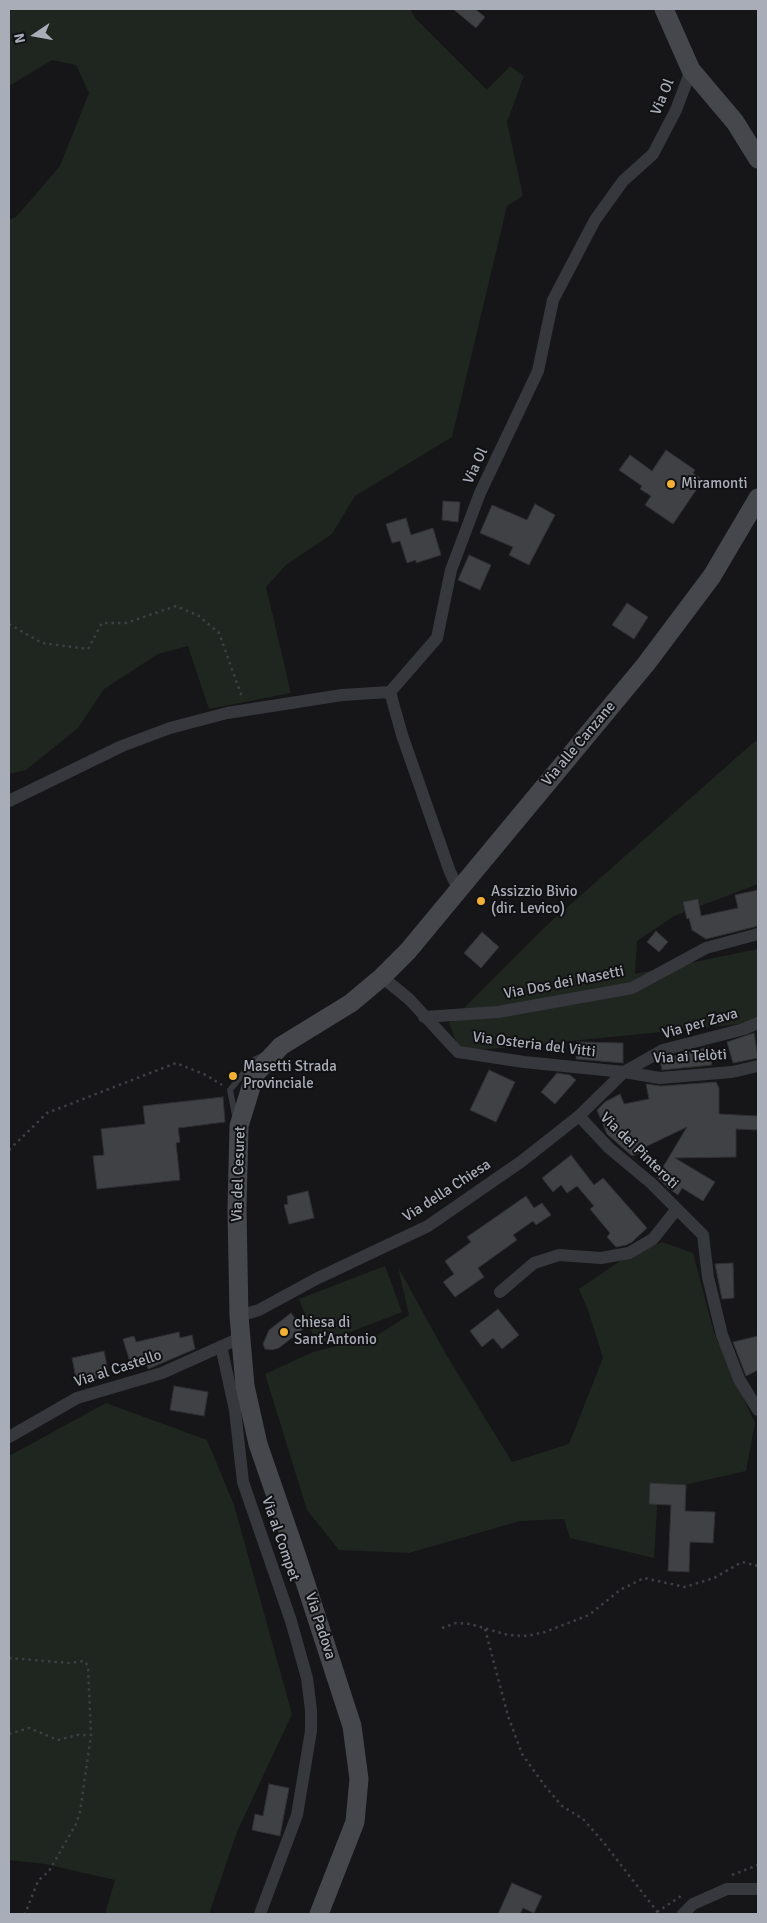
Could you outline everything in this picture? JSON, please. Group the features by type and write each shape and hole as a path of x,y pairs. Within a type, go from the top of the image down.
{"main road":[{"path":"664,9 691,70 735,122 758,158"},
{"name":"Via alle Canzane","path":"382,977 408,951 646,664 712,576 758,498"},
{"name":"Via del Cesuret","path":"240,1338 237,1209 239,1126 255,1074 281,1046 351,1003 382,977"},
{"name":"Via Padova","path":"240,1338 244,1386 258,1444 352,1726 359,1779 355,1822 319,1914"}],"street":[{"name":"Via Ol","path":"390,692 437,638 450,570 480,493 538,371 553,300 595,220 623,182 653,154 676,110 691,70"},
{"path":"9,801 130,743 170,728 227,713 342,695 390,692 402,735 450,872 459,890"},
{"name":"Via Dos dei Masetti","path":"424,1017 498,1012 632,988 706,948 758,934"},
{"name":"Via Osteria del Vitti","path":"382,977 409,999 458,1052 524,1062 624,1072"},
{"name":"Via per Zava","path":"624,1072 663,1050 744,1029 758,1023"},
{"name":"Via ai Telòti","path":"624,1072 660,1078 732,1072 758,1066"},
{"name":"Via della Chiesa","path":"239,1316 267,1306 316,1279 428,1226 522,1161 579,1116 624,1072"},
{"name":"Via dei Pinteroti","path":"579,1116 610,1148 650,1183 703,1235 708,1277 722,1335 740,1379 758,1410"},
{"name":"Via dei Pinteroti","path":"500,1292 534,1263 559,1255 601,1258 629,1253 653,1240 676,1210"},
{"name":"Via al Castello","path":"9,1438 78,1398 162,1373 240,1338"},
{"name":"Via al Compet","path":"221,1346 235,1410 243,1482 291,1621 307,1678 311,1710 310,1731 297,1815 260,1914"},
{"path":"683,1914 694,1904 727,1889 758,1889"}],"lane":[{"path":"239,1126 234,1116 230,1090 254,1060 281,1046"}],"path":[{"path":"9,624 42,644 88,648 102,623 126,623 176,606 199,616 219,633 247,710"},
{"path":"9,1150 48,1113 176,1063 206,1075 230,1090"},
{"path":"442,1628 456,1623 470,1624 508,1635 527,1636 545,1632 589,1615 620,1590 644,1578 685,1587 714,1578 742,1562 758,1566"},
{"path":"485,1629 508,1716 522,1754 544,1786 562,1806 583,1819 604,1843 658,1914"},
{"path":"9,1658 70,1663 84,1661 88,1666 91,1735 78,1818 49,1871 38,1881 25,1914"},
{"path":"9,1734 29,1728 58,1740 77,1735 91,1735"}],"shaded area":[{"path":"9,9 410,9 415,18 487,90 510,66 524,76 507,122 523,196 507,206 452,437 355,496 332,534 286,565 266,587 291,693 209,709 188,646 158,654 104,689 78,728 26,770 9,774 9,220 16,217 60,166 89,93 76,65 52,60 9,86"},
{"path":"758,740 758,884 674,916 637,941 635,974 758,949 758,1020 751,1023 460,1052 449,1023 545,927"},
{"path":"662,1242 693,1253 714,1333 755,1423 746,1471 658,1491 654,1558 570,1538 564,1519 520,1521 409,1553 339,1550 307,1510 265,1374 313,1352 376,1336 409,1315 398,1267 447,1356 512,1462 569,1444 603,1358 588,1310 579,1289 623,1259"},
{"path":"385,1266 402,1312 317,1345 299,1299"},
{"path":"106,1403 207,1440 234,1505 292,1714 237,1832 209,1914 105,1914 115,1880 45,1864 9,1860 9,1456"}],"building":[{"path":"453,9 475,9 485,17 476,28"},
{"name":"Miramonti","path":"666,450 695,470 693,473 703,480 673,524 645,505 651,496 640,489 642,486 619,470 630,455 652,471"},
{"path":"443,501 460,502 458,522 442,520"},
{"path":"535,504 555,515 529,565 509,555 513,547 480,533 492,505 527,520"},
{"path":"406,518 411,535 433,528 441,555 416,563 416,560 407,563 400,541 392,543 386,524"},
{"path":"469,555 491,565 480,590 458,580"},
{"path":"627,603 648,617 634,639 612,625"},
{"path":"758,890 758,926 706,939 692,930 683,902 698,899 701,916 738,908 735,895"},
{"path":"656,931 668,942 659,952 647,942"},
{"path":"482,932 499,947 481,968 464,953"},
{"path":"754,1033 758,1058 733,1063 727,1042"},
{"path":"577,1042 623,1043 623,1063 576,1059"},
{"path":"708,1047 712,1065 662,1070 660,1061 666,1058"},
{"path":"489,1070 515,1082 496,1122 470,1110"},
{"path":"557,1073 570,1075 576,1080 555,1104 541,1092"},
{"path":"716,1082 719,1088 719,1114 758,1116 758,1130 736,1129 736,1157 675,1158 715,1182 703,1201 682,1188 678,1195 657,1177 687,1127 643,1148 644,1151 632,1156 607,1134 597,1110 605,1102 620,1094 624,1104 649,1099 646,1084 661,1086"},
{"path":"223,1097 225,1122 178,1128 180,1142 176,1143 180,1180 97,1189 93,1156 104,1155 101,1129 145,1124 143,1106"},
{"path":"571,1155 594,1185 603,1178 647,1228 632,1242 616,1247 607,1237 610,1233 590,1209 594,1206 577,1186 567,1193 561,1185 553,1192 542,1178"},
{"path":"308,1191 314,1218 289,1224 284,1205 288,1204 287,1196"},
{"path":"526,1196 534,1208 542,1203 551,1215 536,1225 533,1221 513,1235 517,1240 478,1268 484,1277 455,1297 443,1282 454,1274 445,1261 471,1242 467,1237"},
{"path":"733,1263 734,1298 722,1299 715,1264"},
{"path":"498,1309 519,1335 502,1349 493,1338 482,1347 470,1331"},
{"name":"chiesa di Sant'Antonio","path":"291,1313 303,1329 279,1348 265,1349 263,1344 269,1330"},
{"path":"179,1332 180,1338 192,1335 195,1349 148,1369 145,1358 130,1362 123,1339 134,1336 136,1342"},
{"path":"758,1336 758,1370 746,1376 733,1342"},
{"path":"104,1351 109,1376 77,1383 72,1358"},
{"path":"174,1386 208,1392 204,1416 170,1410"},
{"path":"650,1483 686,1485 685,1511 715,1512 713,1543 690,1542 689,1572 668,1571 671,1505 649,1504"},
{"path":"269,1784 289,1788 280,1836 252,1830 255,1814 263,1816"},
{"path":"512,1883 542,1896 534,1913 523,1908 520,1914 498,1914"}],"place":[{"name":"Miramonti","path":"671,484"},
{"name":"Assizzio Bivio (dir. Levico)","path":"481,901"},
{"name":"Masetti Strada Provinciale","path":"233,1076"},
{"name":"chiesa di Sant'Antonio","path":"284,1332"}]}
